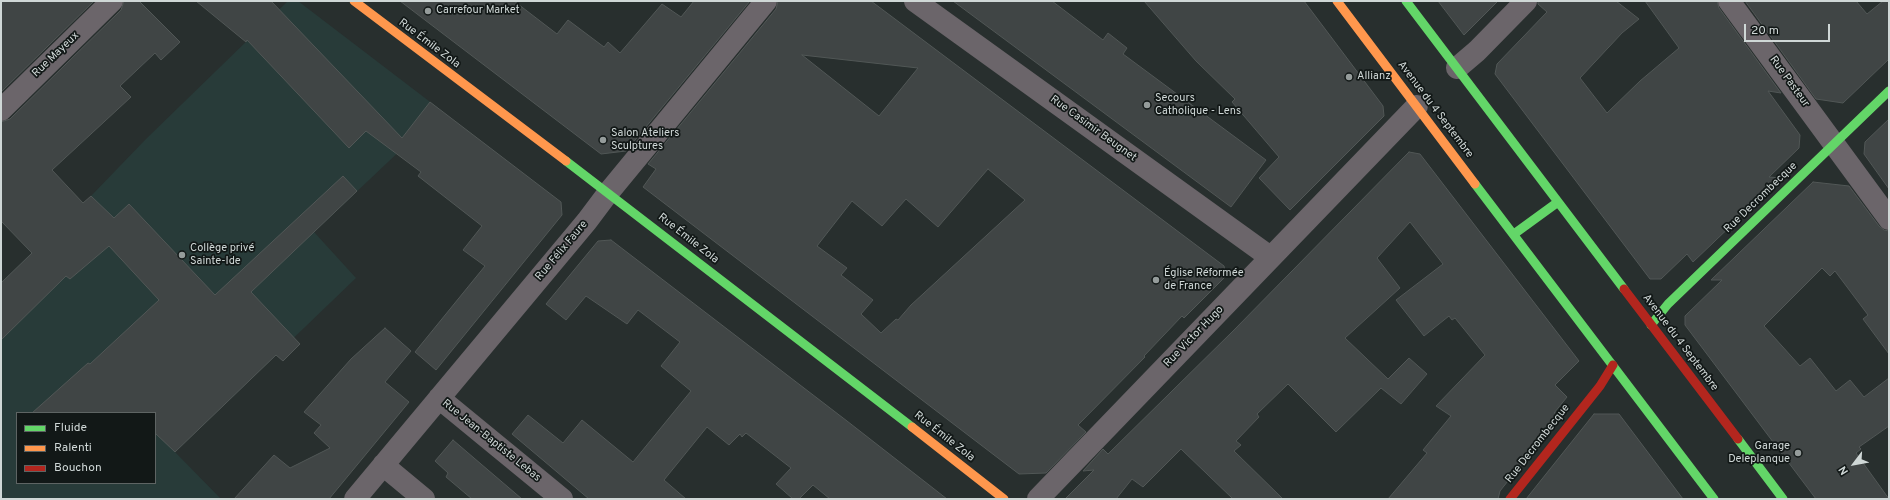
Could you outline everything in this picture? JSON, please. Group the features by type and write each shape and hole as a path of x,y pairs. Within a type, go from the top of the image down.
{"street":[{"name":"Rue Mayeux","path":"1,110 112,1"},
{"name":"Rue Émile Zola","path":"354,1 608,193 1004,499"},
{"name":"Rue Félix Faure","path":"355,499 582,227 608,193 766,1"},
{"name":"Rue Casimir Beugnet","path":"915,1 1270,257"},
{"name":"Avenue du 4 Septembre","path":"1337,1 1714,499"},
{"name":"Avenue du 4 Septembre","path":"1406,1 1783,499"},
{"path":"1457,68 1477,51 1526,1"},
{"name":"Rue Pasteur","path":"1729,1 1889,219"},
{"name":"Rue Decrombecque","path":"1651,325 1668,304 1889,91"},
{"name":"Rue Victor Hugo","path":"1038,499 1417,106"},
{"path":"1514,234 1558,202"},
{"name":"Rue Decrombecque","path":"1510,499 1600,386 1613,365"},
{"name":"Rue Jean-Baptiste Lebas","path":"439,398 562,499"},
{"path":"383,465 424,499"}],"shaded area":[{"name":"Collège privé Sainte-Ide","path":"288,1 298,1 442,111 314,232 356,278 175,452 221,499 1,499 1,283 91,196 146,139"}],"building":[{"path":"1,1 94,1 1,92"},
{"path":"124,1 139,1 180,42 161,60 155,53 120,86 131,97 52,170 83,203 91,196 114,218 129,204 215,295 343,176 357,191 251,292 300,344 283,361 276,355 175,452 156,434 156,412 33,412 88,363 90,364 159,300 109,246 70,279 66,276 1,340 1,283 32,253 1,221 1,122 10,119 121,10"},
{"path":"196,1 271,1 402,138 430,102 561,202 562,215 436,370 415,352 485,266 463,250 482,226 418,176 421,172 366,131 349,148 247,40 246,42"},
{"path":"400,1 514,1 557,34 568,20 604,47 608,42 620,53 662,4 681,17 694,1 750,1 626,151 601,154"},
{"path":"778,1 871,1 1224,266 1226,276 1184,318 1182,316 1144,356 1145,357 1078,425 1086,432 1046,473 1019,474 643,187 656,169 648,164 776,9","holes":["802,55 918,68 879,116","988,169 1025,200 911,305 898,320 896,319 881,333 861,314 873,300 841,275 847,268 817,246 852,201 882,226 906,199 938,227"]},
{"path":"953,1 1052,1 1103,40 1108,33 1127,48 1123,54 1266,160 1231,207"},
{"path":"1144,1 1304,1 1383,106 1384,116 1290,210 1259,178 1279,157 1232,102 1235,99 1196,61"},
{"path":"1438,1 1498,1 1464,35"},
{"path":"1538,1 1616,1 1639,19 1622,33 1580,78 1607,113 1640,81 1679,48 1645,1 1717,1 1719,8 1781,93 1768,91 1800,135 1799,148 1769,177 1781,178 1693,262 1687,254 1661,279 1650,279 1495,74 1497,64 1547,12 1538,4"},
{"path":"1745,1 1856,1 1867,14 1883,1 1889,1 1889,59 1843,103 1816,99"},
{"path":"1889,119 1889,189 1864,154 1865,142"},
{"path":"1409,152 1420,154 1579,361 1555,385 1567,397 1554,413 1562,413 1500,491 1498,499 1388,499 1427,453 1423,450 1451,416 1436,406 1485,355 1455,318 1452,320 1449,316 1424,336 1396,300 1443,264 1410,222 1377,258 1400,288 1345,338 1388,379 1409,358 1427,374 1401,404 1381,388 1336,432 1288,384 1257,414 1259,417 1236,441 1241,445 1234,451 1283,499 1233,499 1181,449 1143,487 1132,479 1116,499 1065,499 1094,470 1083,471 1103,449 1108,454 1233,331"},
{"path":"1813,182 1849,186 1879,226 1884,230 1889,231 1889,354 1863,319 1868,315 1835,271 1830,276 1822,268 1764,326 1800,366 1810,358 1836,391 1850,380 1864,397 1889,378 1889,426 1859,447 1861,449 1856,453 1889,499 1816,499 1685,325 1685,316 1722,280 1711,280"},
{"path":"611,240 947,499 830,499 813,485 799,499 793,499 776,484 791,468 746,433 742,437 740,434 729,445 707,427 664,480 686,499 589,499 512,434 528,415 563,443 582,420 633,462 691,391 661,366 680,342 638,310 627,324 586,296 566,320 546,304 598,241"},
{"path":"385,328 411,351 385,382 409,402 329,499 234,499 274,455 290,468 330,448 314,433 321,425 304,412 351,359"},
{"path":"1594,414 1619,414 1683,499 1526,499"},
{"path":"453,440 522,499 472,499 446,477 448,473 435,461"}],"traffic: fast":[{"path":"1406,1 1624,289"},
{"path":"1651,325 1668,304 1889,91"},
{"path":"566,161 912,427"},
{"path":"1475,184 1714,499"},
{"path":"1514,234 1558,202"},
{"path":"1738,439 1783,499"}],"traffic: slow":[{"path":"354,1 566,161"},
{"path":"1337,1 1475,184"},
{"path":"912,427 1004,499"}],"traffic: jam":[{"path":"1624,289 1738,439"},
{"path":"1510,499 1600,386 1613,365"}],"place":[{"name":"Carrefour Market","path":"428,11"},
{"name":"Allianz","path":"1349,77"},
{"name":"Secours Catholique - Lens","path":"1147,105"},
{"name":"Salon Ateliers Sculptures","path":"603,140"},
{"name":"Collège privé Sainte-Ide","path":"182,255"},
{"name":"Église Réformée de France","path":"1156,280"},
{"name":"Garage Deleplanque","path":"1798,453"}]}
